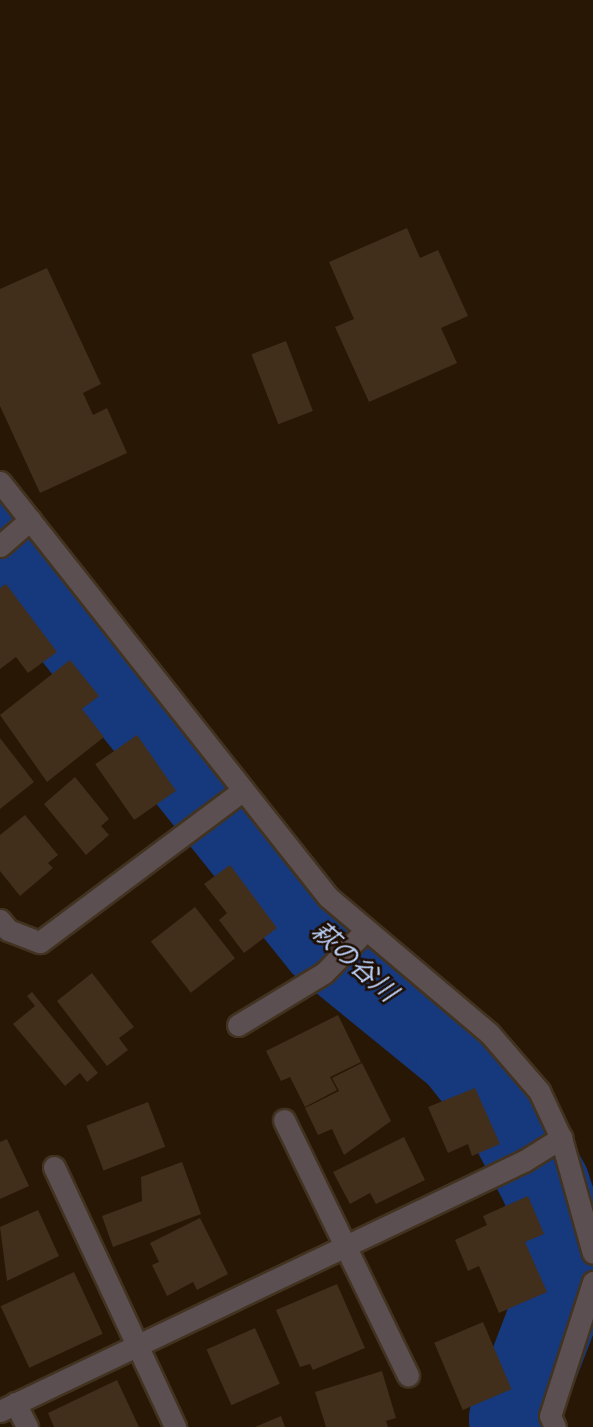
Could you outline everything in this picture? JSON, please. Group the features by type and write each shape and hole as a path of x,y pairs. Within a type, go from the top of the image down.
{"street":[{"path":"0,482 15,533 235,796 328,897 358,938 489,1033 539,1091 561,1138 593,1253"},
{"path":"3,929 40,942 235,796"},
{"path":"238,1025 334,963 358,938"},
{"path":"284,1120 408,1375"},
{"path":"27,1427 8,1407 533,1156 561,1138"},
{"path":"54,1167 175,1427"},
{"path":"555,1427 550,1416 593,1282"}],"building":[{"path":"407,228 420,258 438,250 468,316 441,328 457,363 369,402 335,327 354,319 329,262"},
{"path":"47,268 101,384 83,393 93,415 107,408 127,453 40,493 0,406 0,289"},
{"path":"286,341 313,411 278,424 251,354"},
{"path":"6,584 57,652 28,673 16,657 0,669 0,588"},
{"path":"70,660 99,696 82,709 104,737 47,782 0,715"},
{"path":"137,735 176,791 134,820 95,764"},
{"path":"0,738 34,782 0,809"},
{"path":"75,777 109,819 101,826 109,835 86,855 44,804"},
{"path":"25,815 58,855 48,863 53,868 20,896 0,871 0,835"},
{"path":"230,865 277,928 244,953 219,920 227,913 204,884"},
{"path":"195,907 235,958 191,993 151,941"},
{"path":"92,973 134,1027 119,1038 128,1050 107,1066 57,1001"},
{"path":"32,992 98,1073 87,1082 80,1073 65,1086 13,1024 35,1006 27,996"},
{"path":"338,1015 361,1062 330,1077 337,1090 305,1107 290,1077 281,1081 266,1051"},
{"path":"362,1063 391,1121 344,1155 332,1129 318,1135 305,1108 339,1091 332,1078"},
{"path":"475,1088 500,1144 472,1156 468,1144 448,1153 428,1107"},
{"path":"148,1102 165,1147 104,1170 86,1126"},
{"path":"404,1137 425,1180 376,1204 370,1193 350,1204 333,1172"},
{"path":"7,1139 29,1186 0,1199 0,1142"},
{"path":"182,1162 201,1214 113,1247 102,1216 142,1201 141,1177"},
{"path":"528,1196 544,1234 525,1242 547,1292 499,1313 479,1266 468,1271 455,1240 487,1225 483,1216"},
{"path":"38,1210 59,1256 7,1281 0,1227"},
{"path":"200,1218 228,1274 197,1290 193,1282 167,1296 152,1265 159,1262 150,1243"},
{"path":"74,1272 103,1334 29,1368 1,1306"},
{"path":"337,1284 365,1348 313,1370 310,1364 300,1367 276,1310"},
{"path":"483,1322 512,1389 463,1410 434,1343"},
{"path":"255,1328 280,1384 231,1405 207,1350"},
{"path":"382,1371 396,1418 386,1421 388,1427 326,1427 315,1392"},
{"path":"117,1380 139,1427 54,1427 48,1413"},
{"path":"281,1416 285,1427 255,1427"}],"waterway":[{"name":"萩の谷川","path":"0,538 324,942 460,1053 506,1111 545,1185 566,1248 563,1287 513,1418 518,1427"}]}
